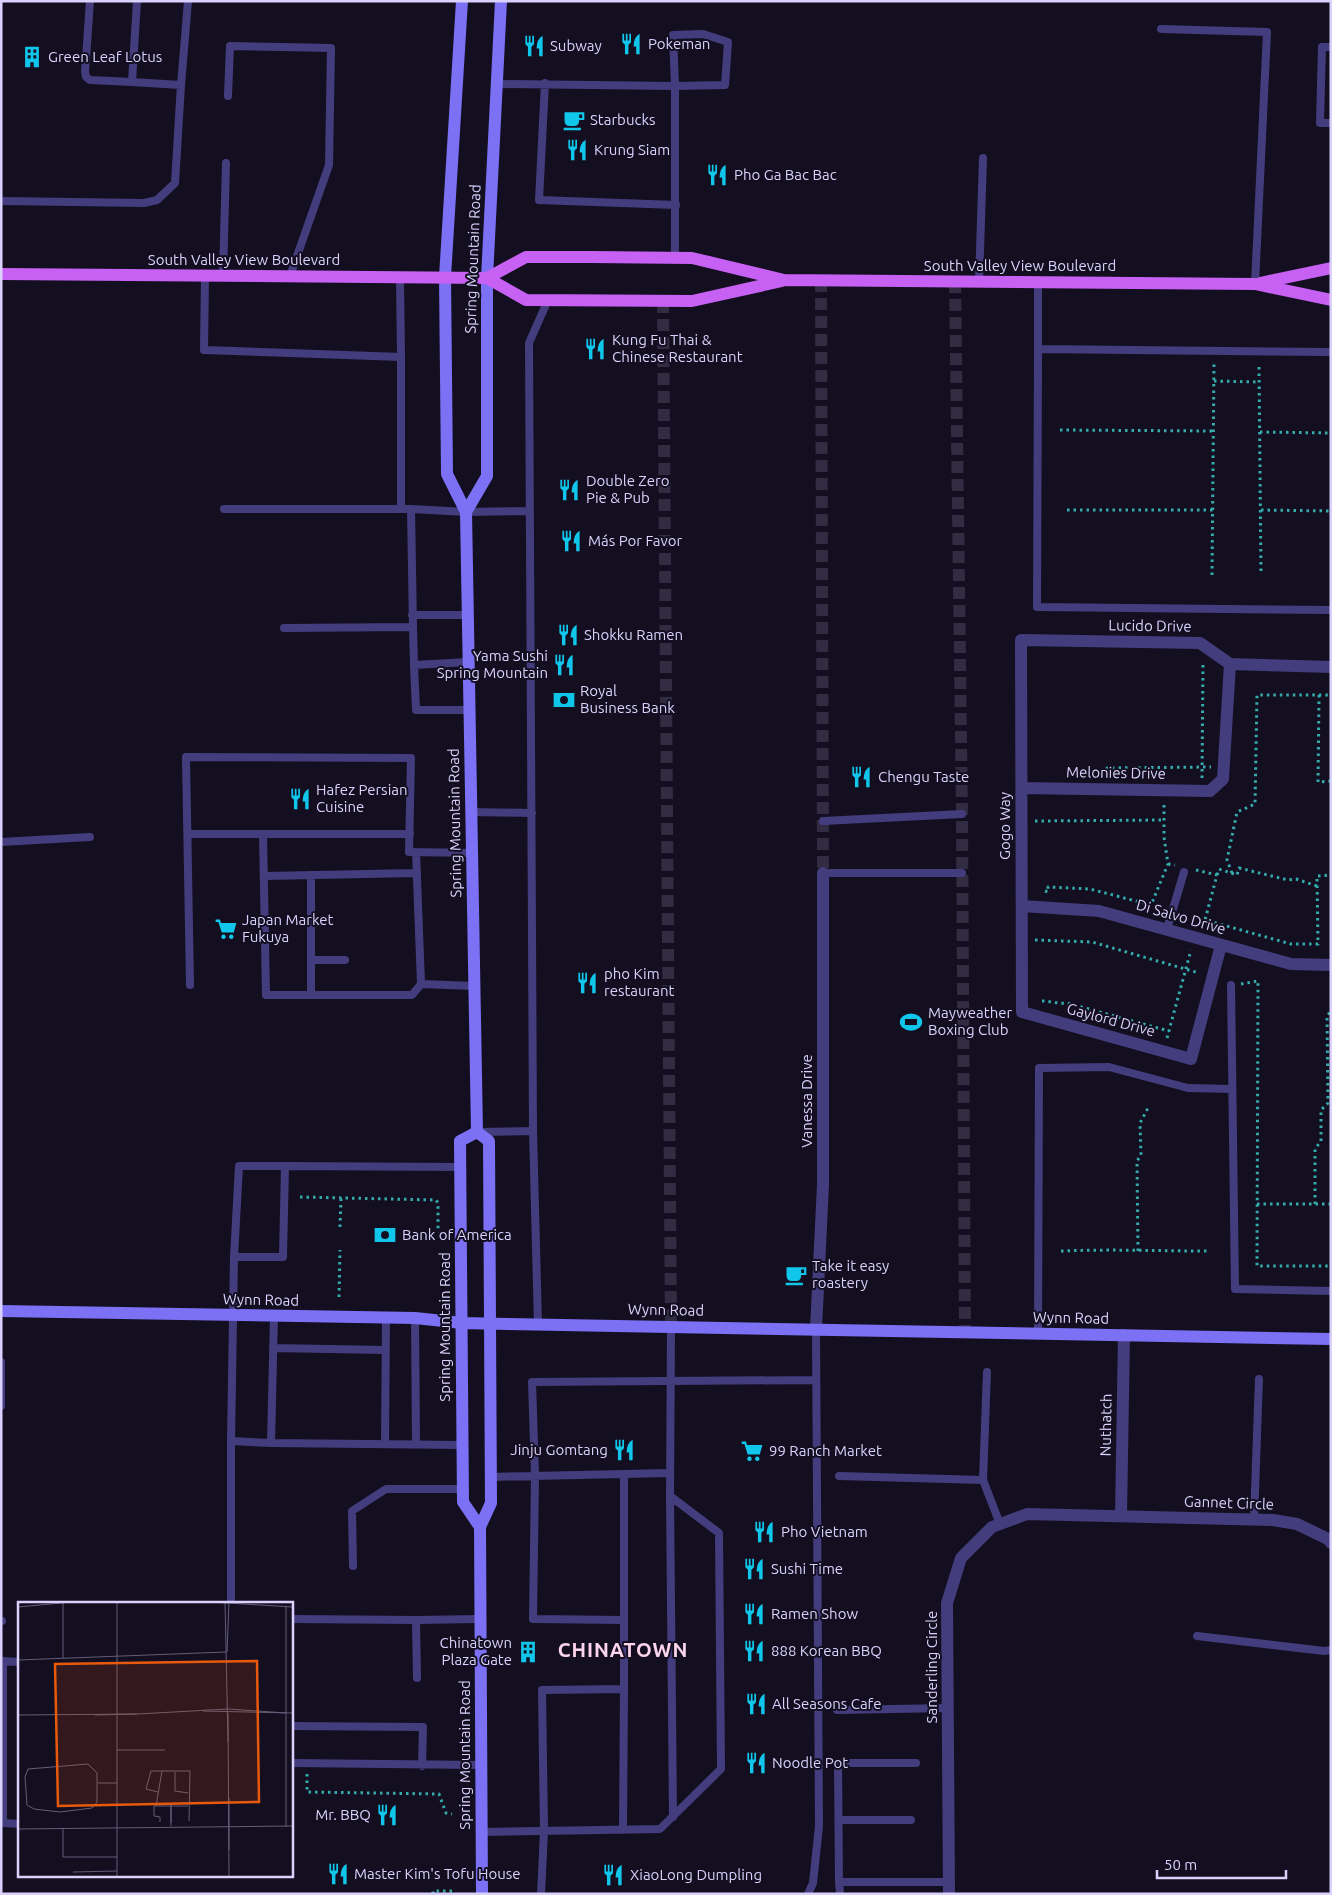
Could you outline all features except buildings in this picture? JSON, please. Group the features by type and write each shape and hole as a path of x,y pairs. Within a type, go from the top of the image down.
{"main road":[{"name":"Spring Mountain Road","path":"462,1 445,277 447,474 466,512 477,1132"},
{"name":"Spring Mountain Road","path":"466,512 487,476 487,278 501,1"},
{"name":"South Valley View Boulevard","path":"487,278 526,257 692,258 784,280 1255,284 1331,300"},
{"name":"South Valley View Boulevard","path":"1255,284 1331,268"},
{"name":"South Valley View Boulevard","path":"1,274 487,278 526,300 692,301 784,280"},
{"name":"Spring Mountain Road","path":"477,1132 460,1141 462,1445 463,1502 480,1527"},
{"name":"Spring Mountain Road","path":"477,1132 489,1141 490,1504 480,1527 482,1894"},
{"name":"Wynn Road","path":"1,1312 415,1318 490,1323 1331,1339"}],"street":[{"name":"Lucido Drive","path":"1021,640 1200,643 1230,664"},
{"name":"Gogo Way","path":"1021,640 1022,1007"},
{"path":"1205,791 1224,779 1230,664 1331,667"},
{"name":"Melonies Drive","path":"1022,788 1205,791"},
{"name":"Vanessa Drive","path":"816,1329 823,1185 823,872"},
{"name":"Di Salvo Drive","path":"1022,906 1099,911 1291,964 1331,965"},
{"path":"1212,976 1221,945"},
{"name":"Gaylord Drive","path":"1022,1007 1191,1059 1212,976"},
{"name":"Nuthatch","path":"1121,1516 1124,1335"},
{"name":"Sanderling Circle","path":"949,1888 947,1603 961,1558 992,1527 1027,1514 1121,1516"},
{"name":"Gannet Circle","path":"1121,1516 1273,1520 1298,1524 1331,1542"}],"lane":[{"path":"90,1 86,77 90,80 181,85"},
{"path":"132,82 137,1"},
{"path":"1,201 144,203 157,200 175,184 188,1"},
{"path":"1161,29 1267,32 1255,284"},
{"path":"497,84 545,83 675,86 725,85 728,42 703,34 673,35 675,86 675,258"},
{"path":"228,96 230,46 331,48 329,165 290,276"},
{"path":"1331,47 1322,47 1320,123 1331,123"},
{"path":"545,83 539,200 676,205"},
{"path":"979,282 983,158"},
{"path":"223,276 226,163"},
{"path":"205,276 204,350 401,357"},
{"path":"400,277 401,509"},
{"path":"1038,282 1037,607 1331,610"},
{"path":"538,1324 533,1132 530,343 548,300"},
{"path":"1038,349 1331,352"},
{"path":"224,509 530,511"},
{"path":"412,509 412,615 416,710 469,710"},
{"path":"412,615 468,615"},
{"path":"284,628 413,627"},
{"path":"414,665 468,662"},
{"path":"190,985 186,757 411,758 409,852 472,853"},
{"path":"471,812 532,813"},
{"path":"823,821 962,814"},
{"path":"188,834 410,834"},
{"path":"263,834 266,994 412,994 421,984 416,852"},
{"path":"1,842 90,837"},
{"path":"1167,930 1186,870"},
{"path":"823,872 962,873"},
{"path":"264,876 417,873"},
{"path":"311,875 311,994"},
{"path":"311,960 345,960"},
{"path":"421,984 474,986"},
{"path":"1231,985 1235,1289 1331,1291"},
{"path":"1038,1333 1038,1068 1109,1067 1188,1088 1232,1089"},
{"path":"477,1132 533,1132"},
{"path":"231,1602 234,1257 239,1166 460,1168"},
{"path":"234,1257 283,1257 285,1166"},
{"path":"271,1443 274,1316"},
{"path":"385,1444 386,1318"},
{"path":"415,1318 416,1444"},
{"path":"671,1327 669,1473 673,1816"},
{"path":"808,1894 813,1883 819,1826 816,1329"},
{"path":"273,1348 385,1350"},
{"path":"1,1362 1,1406"},
{"path":"987,1372 983,1480 1000,1524"},
{"path":"1254,1519 1259,1379"},
{"path":"624,1620 533,1619 536,1476 532,1382 816,1380"},
{"path":"231,1441 462,1445"},
{"path":"490,1477 669,1473"},
{"path":"624,1474 624,1830"},
{"path":"838,1476 983,1480"},
{"path":"352,1566 352,1511 386,1489 463,1489"},
{"path":"482,1832 660,1829 721,1769 719,1533 670,1496"},
{"path":"292,1619 480,1619"},
{"path":"416,1620 417,1678"},
{"path":"1197,1636 1324,1651 1331,1650"},
{"path":"18,1662 3,1661 2,1741 3,1824 18,1824"},
{"path":"542,1894 544,1831 542,1690 624,1690"},
{"path":"837,1710 948,1708"},
{"path":"292,1726 423,1727 422,1766"},
{"path":"292,1763 481,1766"},
{"path":"840,1894 838,1763 916,1763"},
{"path":"839,1820 912,1820"},
{"path":"840,1882 949,1888"}],"path":[{"path":"1212,576 1214,360"},
{"path":"1259,368 1261,575"},
{"path":"1214,381 1259,382"},
{"path":"1060,430 1214,431"},
{"path":"1260,432 1331,433"},
{"path":"1067,510 1213,510"},
{"path":"1261,510 1331,511"},
{"path":"1204,645 1202,767 1205,791"},
{"path":"1232,873 1227,860 1237,812 1256,804 1256,695 1331,695"},
{"path":"1318,695 1318,782 1331,782"},
{"path":"1107,790 1108,768 1224,768"},
{"path":"1022,891 1048,892 1048,887 1090,889 1151,905 1168,864 1164,837 1164,790"},
{"path":"1022,821 1164,820"},
{"path":"1168,864 1178,866"},
{"path":"1317,886 1296,879 1288,880 1239,868 1237,875 1219,869 1205,920 1291,944 1318,944 1317,876 1331,875"},
{"path":"1186,870 1217,875"},
{"path":"1163,1051 1195,938"},
{"path":"1022,940 1092,942 1212,976"},
{"path":"1231,985 1258,981 1257,1266 1331,1266"},
{"path":"1022,1007 1067,1003 1169,1031"},
{"path":"1315,1204 1315,1149 1321,1141 1321,1110 1328,1103 1327,1015 1331,1012"},
{"path":"1138,1251 1137,1161 1141,1155 1140,1123 1149,1106"},
{"path":"300,1197 436,1200 438,1203 438,1230 440,1233 446,1234"},
{"path":"340,1227 341,1198"},
{"path":"1257,1204 1331,1204"},
{"path":"1061,1251 1123,1249 1138,1251 1207,1251"},
{"path":"340,1250 340,1297"},
{"path":"307,1769 307,1792 439,1794 446,1814 452,1814"},
{"path":"433,1894 433,1891 453,1891"}],"tunnel":[{"path":"821,280 823,873"},
{"path":"955,281 962,814 965,1332"},
{"path":"663,301 671,1327"}],"place":[{"name":"Pokeman","path":"631,44"},
{"name":"Subway","path":"534,46"},
{"name":"Green Leaf Lotus","path":"32,57"},
{"name":"Starbucks","path":"574,120"},
{"name":"Krung Siam","path":"577,150"},
{"name":"Pho Ga Bac Bac","path":"717,175"},
{"name":"Kung Fu Thai & Chinese Restaurant","path":"595,349"},
{"name":"Double Zero Pie & Pub","path":"569,490"},
{"name":"Más Por Favor","path":"571,541"},
{"name":"Shokku Ramen","path":"568,635"},
{"name":"Yama Sushi Spring Mountain","path":"564,665"},
{"name":"Royal Business Bank","path":"564,700"},
{"name":"Chengu Taste","path":"861,777"},
{"name":"Hafez Persian Cuisine","path":"300,799"},
{"name":"Japan Market Fukuya","path":"226,929"},
{"name":"pho Kim restaurant","path":"587,983"},
{"name":"Mayweather Boxing Club","path":"911,1022"},
{"name":"Bank of America","path":"385,1235"},
{"name":"Take it easy roastery","path":"796,1275"},
{"name":"Jinju Gomtang","path":"624,1450"},
{"name":"99 Ranch Market","path":"752,1451"},
{"name":"Pho Vietnam","path":"764,1532"},
{"name":"Sushi Time","path":"754,1569"},
{"name":"Ramen Show","path":"754,1614"},
{"name":"888 Korean BBQ","path":"754,1651"},
{"name":"Chinatown Plaza Gate","path":"528,1652"},
{"name":"All Seasons Cafe","path":"756,1704"},
{"name":"Noodle Pot","path":"756,1763"},
{"name":"Mr. BBQ","path":"387,1815"},
{"name":"Master Kim's Tofu House","path":"338,1874"},
{"name":"XiaoLong Dumpling","path":"613,1875"}],"district":[{"name":"CHINATOWN","path":"623,1650"}]}
